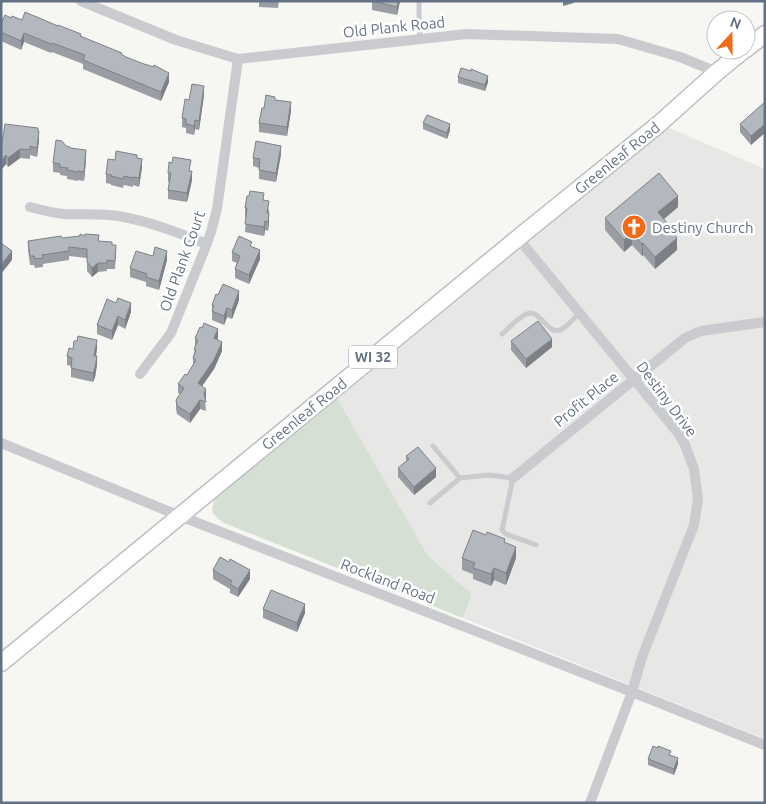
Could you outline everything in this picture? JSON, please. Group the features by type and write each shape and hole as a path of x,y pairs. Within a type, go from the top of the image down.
{"main road":[{"name":"Greenleaf Road","path":"1,663 659,124 732,60"}],"street":[{"name":"Old Plank Road","path":"81,1 176,40 238,59 467,34 618,39 680,57 717,72"},
{"name":"Old Plank Court","path":"140,374 171,333 211,232 238,59"},
{"path":"30,207 66,214 118,216 146,222 207,244"},
{"name":"Destiny Drive","path":"518,238 672,425 685,445 694,469 697,485 696,516 691,534 642,657 632,692 590,803"},
{"name":"Profit Place","path":"513,478 684,338 707,330 765,322"},
{"name":"Rockland Road","path":"1,443 180,516 765,745"}],"lane":[{"path":"420,1 418,17 420,39"},
{"path":"502,334 529,313 538,316 551,329 558,330 563,329 579,313"},
{"path":"433,446 460,478"},
{"path":"430,503 460,478 489,475 513,478 502,530 506,534 536,545"}],"shaded area":[{"path":"667,127 765,169 765,739 463,618 472,594 428,556 337,398"},
{"path":"337,398 428,556 472,594 463,618 224,523 213,513 212,508 218,493 228,483"}],"building":[{"path":"372,1 398,1 397,7"},
{"path":"25,12 81,34 80,36 122,53 126,57 154,67 154,65 169,73 161,92 83,60 85,55 24,33 21,41 1,32 1,24 5,15 22,20"},
{"path":"461,68 471,71 471,69 488,76 485,85 458,77"},
{"path":"192,84 204,86 199,121 195,120 194,126 186,124 186,119 182,118 185,99 189,100"},
{"path":"266,95 275,97 275,100 291,102 287,127 259,123"},
{"path":"765,102 765,124 751,136 740,124"},
{"path":"427,115 450,124 447,133 423,123"},
{"path":"5,124 38,128 37,148 30,146 30,150 20,149 8,158 6,155 2,160 1,144"},
{"path":"56,140 62,141 70,148 86,150 84,172 67,170 68,168 60,167 60,164 53,163"},
{"path":"256,141 281,146 276,173 259,170 260,159 253,158"},
{"path":"116,151 137,155 137,158 142,159 139,178 124,176 123,179 106,174 108,159 115,160"},
{"path":"173,157 191,160 189,171 192,171 187,193 168,190 171,173 168,173 169,162 172,163"},
{"name":"Destiny Church","path":"659,173 678,196 658,212 677,238 655,257 632,233 624,240 605,218"},
{"path":"250,191 264,193 263,200 269,201 268,222 265,221 264,227 245,224 247,208 245,208"},
{"path":"80,234 85,236 85,234 99,235 98,241 112,242 112,245 116,245 115,261 107,260 107,263 98,263 92,268 87,262 87,249 69,247 69,251 42,255 43,258 35,259 34,256 30,256 28,241 61,236 62,238 80,236"},
{"path":"239,236 252,242 250,246 260,250 249,275 235,269 240,256 232,252"},
{"path":"1,243 12,251 1,265"},
{"path":"155,247 167,251 159,281 146,277 147,274 130,268 136,251 153,256"},
{"path":"223,284 239,291 232,310 227,308 224,316 212,311 216,294 218,295"},
{"path":"118,298 131,303 125,320 118,316 112,331 97,325 107,299 116,303"},
{"path":"538,321 552,339 526,359 511,341"},
{"path":"204,323 218,329 214,338 222,342 214,360 198,383 206,389 204,393 206,402 200,400 190,414 177,406 176,400 184,388 178,384 185,374 187,375 196,360 193,358 198,340 195,338"},
{"path":"78,336 97,340 94,356 97,356 93,373 71,368 72,358 67,356 69,348 73,349 74,341 77,341"},
{"path":"418,447 436,468 414,487 398,468 409,459 406,456"},
{"path":"473,530 486,535 487,532 505,539 504,542 516,547 506,573 494,568 491,574 473,568 475,563 462,558"},
{"path":"220,557 229,562 230,559 250,570 238,589 230,584 232,581 213,570"},
{"path":"271,590 305,604 297,623 263,609"},
{"path":"653,746 671,751 669,755 678,758 674,769 648,759"}],"place":[{"name":"Destiny Church","path":"634,227"}]}
